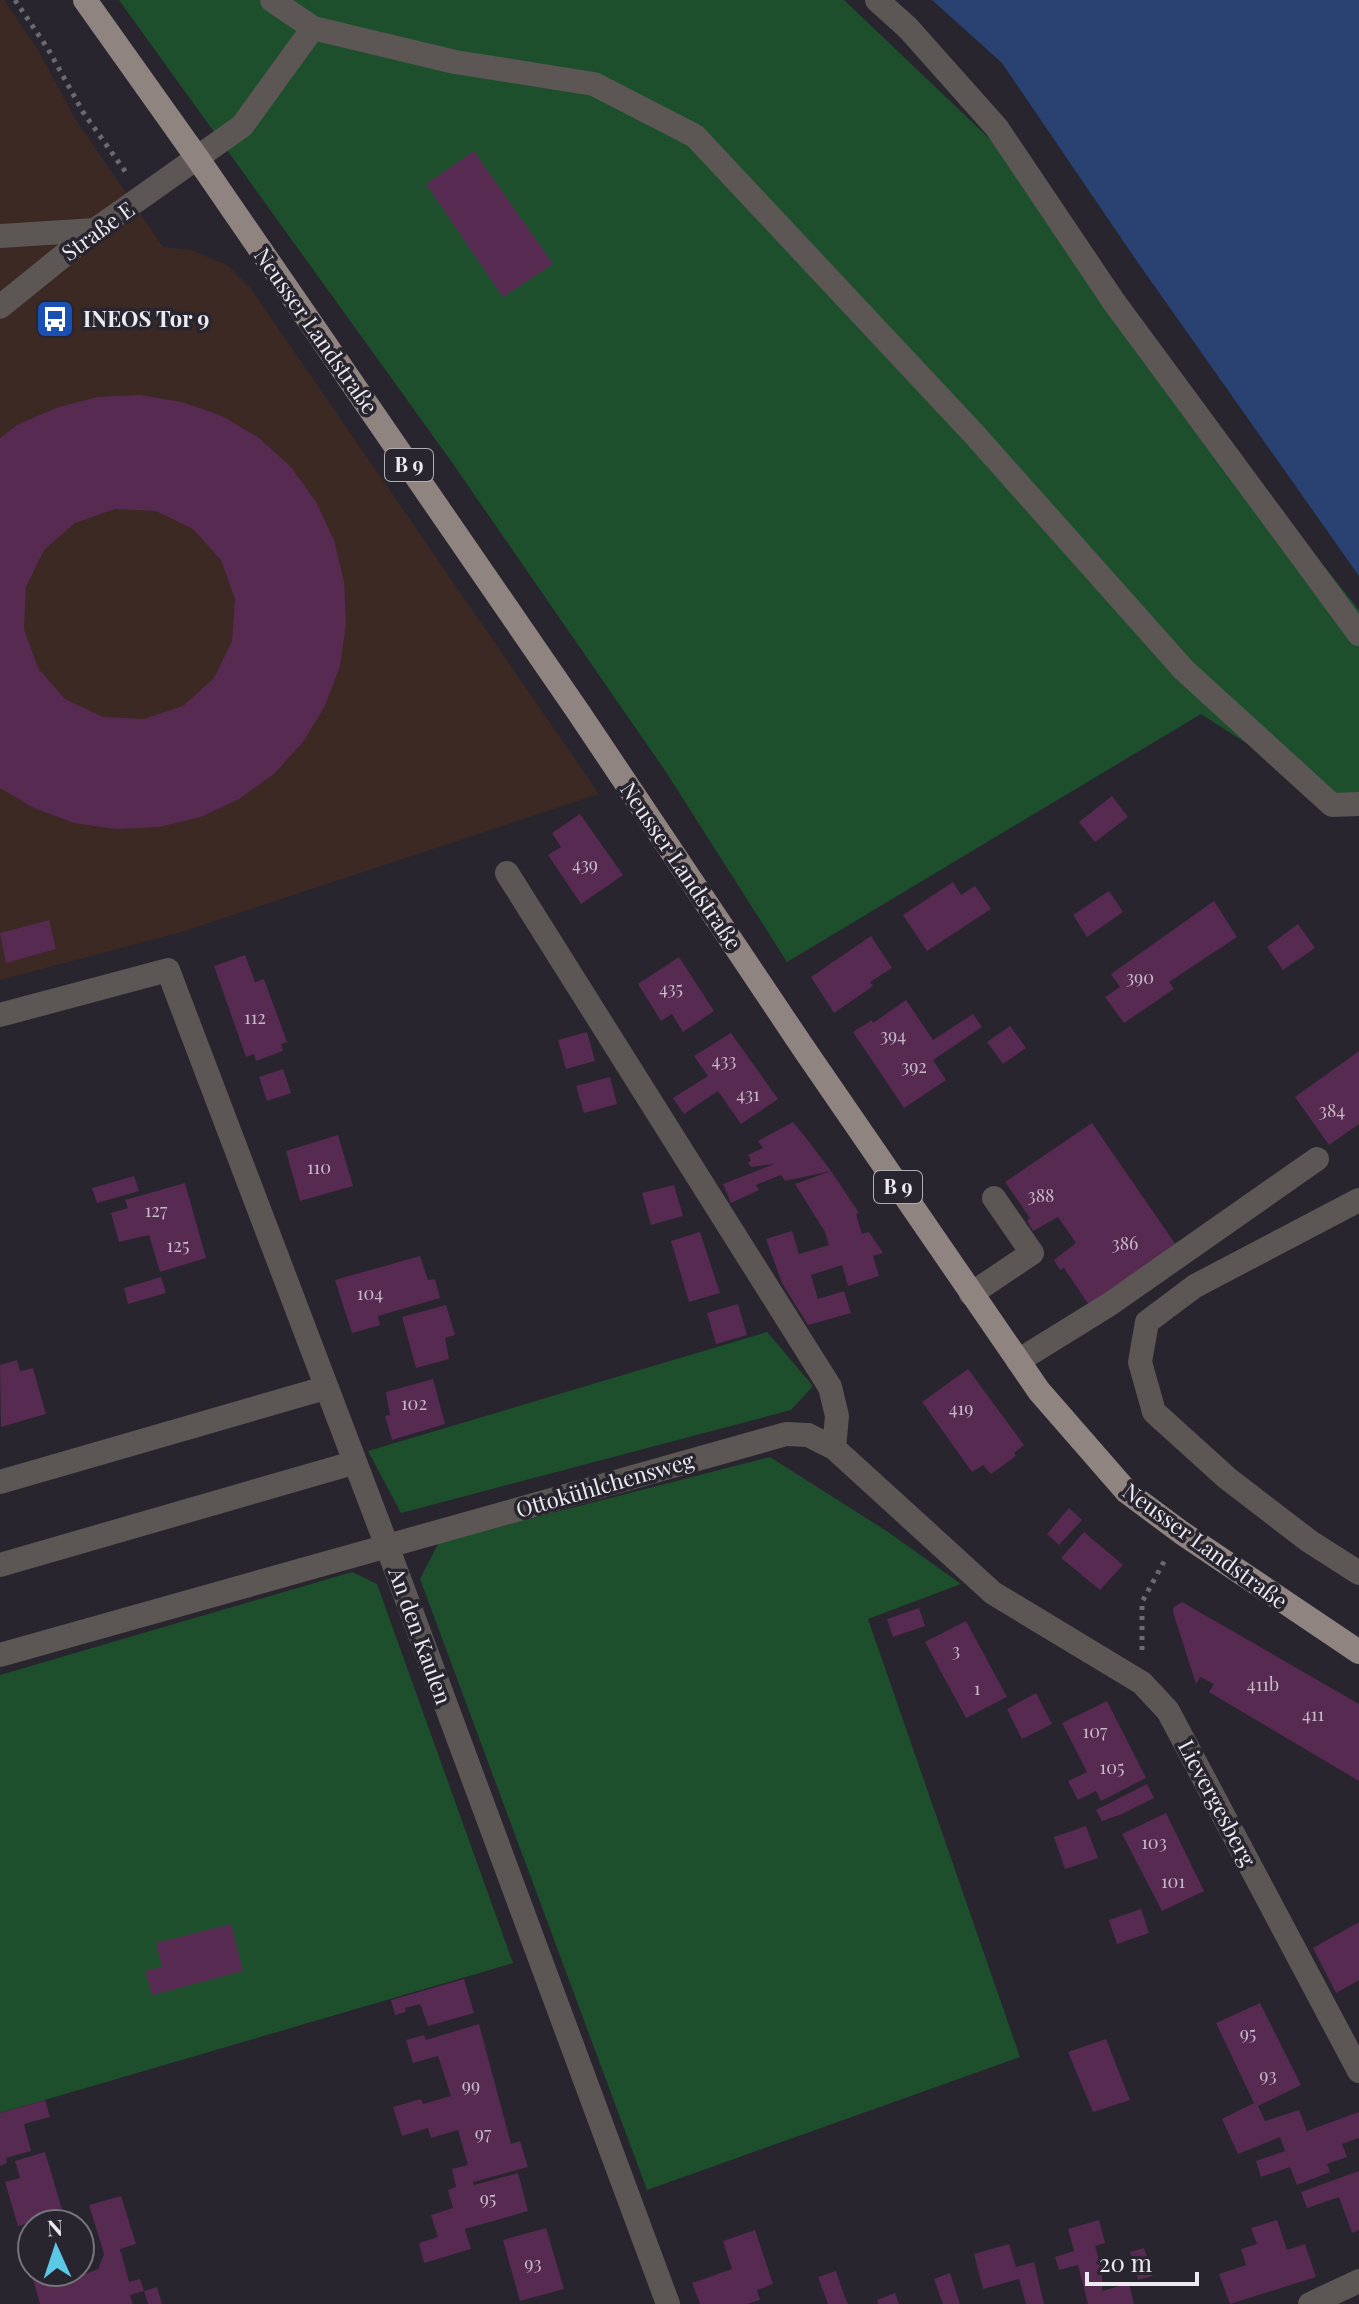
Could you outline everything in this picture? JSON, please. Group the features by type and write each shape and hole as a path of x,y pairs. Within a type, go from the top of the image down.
{"main road":[{"name":"Neusser Landstraße","path":"85,0 579,713 1039,1391 1127,1492 1182,1533 1359,1652"}],"street":[{"path":"272,0 313,28 455,62 594,84 695,136 974,434 1184,670 1332,805 1359,804"},
{"path":"877,0 908,28 997,128 1114,302 1359,634"},
{"name":"Straße E","path":"0,307 95,230 242,126 313,28"},
{"path":"0,236 95,230"},
{"path":"507,873 830,1387 837,1416 834,1448"},
{"name":"An den Kaulen","path":"0,1015 168,970 387,1546 668,2304"},
{"path":"1018,1361 1110,1304 1317,1159"},
{"path":"971,1294 1032,1253 994,1198"},
{"path":"1359,1200 1195,1286 1147,1322 1140,1362 1154,1412 1227,1478 1309,1541 1359,1573"},
{"path":"0,1482 325,1388"},
{"name":"Ottokühlchensweg","path":"0,1655 786,1434 808,1435 834,1448 993,1593 1142,1683"},
{"path":"0,1565 353,1463"},
{"name":"Lievergesberg","path":"1142,1683 1168,1711 1359,2071"},
{"path":"1310,2304 1359,2281"}],"path":[{"path":"15,0 48,49 83,112 144,197"},
{"path":"1142,1683 1142,1602 1182,1533"}],"shaded area":[{"path":"0,0 4,0 40,53 74,117 163,247 191,250 227,265 251,289 599,794 178,933 0,980"}],"green space":[{"path":"119,0 844,0 1035,182 1204,415 1359,610 1359,816 1201,714 787,962 666,772 451,461"},
{"path":"767,1332 813,1386 791,1410 401,1513 368,1451"},
{"path":"770,1457 888,1532 961,1584 868,1619 1020,2057 647,2190 420,1579 439,1542"},
{"path":"352,1572 377,1584 513,1963 0,2113 0,1675"}],"water":[{"path":"932,0 1359,0 1359,576 1134,257 1002,63"}],"building":[{"path":"474,151 553,264 503,297 426,184"},
{"path":"140,395 182,402 222,416 259,438 291,467 316,502 334,540 344,582 346,624 340,666 325,706 303,742 274,774 239,799 201,817 159,827 116,829 74,823 34,808 0,788 0,438 17,425 56,408 97,397","holes":["115,509 156,511 193,529 221,560 235,599 232,641 214,678 183,706 144,719 103,717 65,699 38,668 24,629 26,587 44,550 75,523"]},
{"path":"1112,796 1128,817 1095,842 1079,822"},
{"path":"580,814 623,875 581,904 548,855 561,847 552,833"},
{"path":"953,882 961,895 975,886 991,909 927,951 903,915"},
{"path":"1109,891 1123,912 1087,937 1073,915"},
{"path":"1214,901 1237,937 1169,982 1174,989 1124,1023 1105,997 1120,987 1111,974"},
{"path":"49,920 56,949 6,963 0,933"},
{"path":"1298,924 1315,948 1283,970 1267,947"},
{"path":"871,936 892,968 870,982 873,986 834,1013 811,977"},
{"path":"245,955 255,982 264,979 287,1042 281,1044 283,1051 256,1061 254,1054 246,1057 214,966"},
{"path":"679,957 714,1011 683,1032 672,1014 661,1021 638,984"},
{"path":"906,1000 933,1040 973,1014 982,1027 933,1060 946,1080 904,1108 853,1032 872,1020 873,1023"},
{"path":"1010,1026 1026,1048 1003,1064 987,1042"},
{"path":"587,1032 595,1061 566,1069 558,1040"},
{"path":"731,1033 778,1099 741,1124 718,1091 684,1114 673,1098 708,1076 694,1056"},
{"path":"1359,1051 1359,1124 1329,1145 1295,1097"},
{"path":"283,1069 291,1093 267,1101 259,1077"},
{"path":"610,1077 617,1104 584,1113 576,1086"},
{"path":"793,1122 831,1171 785,1181 781,1175 756,1185 759,1190 731,1203 723,1184 774,1164 751,1167 748,1155 763,1148 758,1141"},
{"path":"1092,1123 1176,1245 1089,1305 1064,1268 1060,1270 1054,1260 1076,1243 1058,1217 1033,1231 1027,1221 1030,1218 1005,1182"},
{"path":"338,1135 353,1186 300,1201 286,1151"},
{"path":"831,1171 859,1213 856,1214 862,1234 869,1232 883,1253 873,1256 879,1276 848,1286 842,1265 811,1275 818,1299 844,1291 851,1313 808,1325 782,1283 766,1239 792,1231 799,1254 829,1245 825,1232 795,1184"},
{"path":"134,1176 139,1191 97,1203 92,1188"},
{"path":"185,1183 206,1258 160,1272 149,1235 119,1242 111,1213 128,1208 125,1200"},
{"path":"674,1185 683,1216 651,1225 642,1193"},
{"path":"700,1232 720,1293 689,1302 671,1241"},
{"path":"420,1256 428,1280 435,1279 440,1298 378,1316 380,1325 352,1333 335,1280"},
{"path":"161,1277 166,1293 128,1304 124,1288"},
{"path":"738,1304 747,1335 716,1344 707,1313"},
{"path":"446,1305 455,1335 445,1338 449,1359 416,1368 402,1317"},
{"path":"17,1360 20,1371 33,1368 46,1414 1,1427 0,1365"},
{"path":"968,1369 1024,1445 1014,1453 1016,1456 991,1474 983,1465 972,1472 922,1402"},
{"path":"433,1379 445,1424 392,1440 385,1416 390,1415 386,1392"},
{"path":"1069,1508 1082,1520 1059,1545 1047,1534"},
{"path":"1084,1532 1123,1565 1100,1590 1061,1558"},
{"path":"1182,1602 1359,1704 1359,1781 1209,1692 1214,1684 1200,1677 1196,1684 1173,1612 1174,1607"},
{"path":"919,1608 925,1626 893,1637 887,1619"},
{"path":"966,1621 1007,1697 966,1718 925,1642"},
{"path":"1036,1693 1052,1724 1022,1739 1007,1709"},
{"path":"1107,1701 1146,1778 1101,1801 1096,1791 1078,1800 1068,1781 1087,1772 1062,1723"},
{"path":"1147,1784 1154,1798 1102,1821 1096,1810"},
{"path":"1166,1813 1204,1891 1162,1911 1122,1834"},
{"path":"1086,1826 1098,1858 1065,1869 1054,1837"},
{"path":"1141,1909 1149,1933 1117,1944 1109,1920"},
{"path":"1359,1922 1359,1980 1336,1993 1313,1948"},
{"path":"231,1924 243,1971 152,1995 145,1971 162,1967 156,1943"},
{"path":"464,1979 474,2013 428,2026 420,2004 395,2015 391,2000"},
{"path":"1260,2003 1301,2085 1258,2106 1265,2121 1299,2110 1307,2131 1359,2112 1359,2138 1342,2144 1347,2157 1327,2164 1330,2172 1297,2185 1290,2167 1261,2177 1256,2161 1285,2151 1280,2137 1238,2154 1222,2119 1254,2103 1216,2023"},
{"path":"479,2024 511,2144 520,2141 528,2167 473,2182 474,2185 518,2173 528,2211 465,2229 471,2249 424,2263 419,2243 438,2237 431,2215 453,2208 448,2190 456,2187 452,2169 468,2165 458,2130 431,2138 428,2128 402,2136 393,2107 421,2099 423,2104 451,2096 438,2056 413,2063 406,2040 424,2035 426,2040"},
{"path":"1106,2039 1130,2100 1093,2112 1068,2052"},
{"path":"45,2100 50,2117 24,2124 31,2151 6,2158 7,2163 0,2166 0,2113"},
{"path":"45,2152 62,2208 16,2208 16,2219 5,2182 20,2178 15,2161"},
{"path":"1359,2171 1359,2230 1352,2233 1339,2197 1307,2208 1301,2192"},
{"path":"121,2196 136,2244 120,2249 129,2282 140,2279 144,2291 130,2295 133,2304 40,2304 36,2288 96,2288 96,2270 104,2254 96,2228 96,2208 89,2205"},
{"path":"1099,2220 1105,2243 1095,2246 1102,2271 1102,2291 1129,2283 1134,2304 1088,2304 1078,2265 1059,2270 1055,2257 1074,2251 1068,2229"},
{"path":"1277,2220 1287,2250 1305,2244 1316,2277 1230,2304 1219,2274 1246,2265 1241,2249 1257,2244 1251,2228"},
{"path":"546,2228 564,2289 520,2301 503,2240"},
{"path":"755,2230 773,2284 757,2290 760,2300 747,2304 700,2304 692,2283 732,2269 723,2241"},
{"path":"1009,2244 1016,2267 1034,2262 1044,2304 1026,2304 1019,2279 983,2289 974,2254"},
{"path":"1144,2248 1153,2276 1138,2280 1130,2252"},
{"path":"836,2271 848,2304 828,2304 818,2277"},
{"path":"950,2273 960,2304 943,2304 934,2279"},
{"path":"157,2287 162,2304 148,2304 144,2291"},
{"path":"895,2293 899,2304 878,2304 877,2300"}],"place":[{"name":"INEOS Tor 9","path":"55,319"}]}
